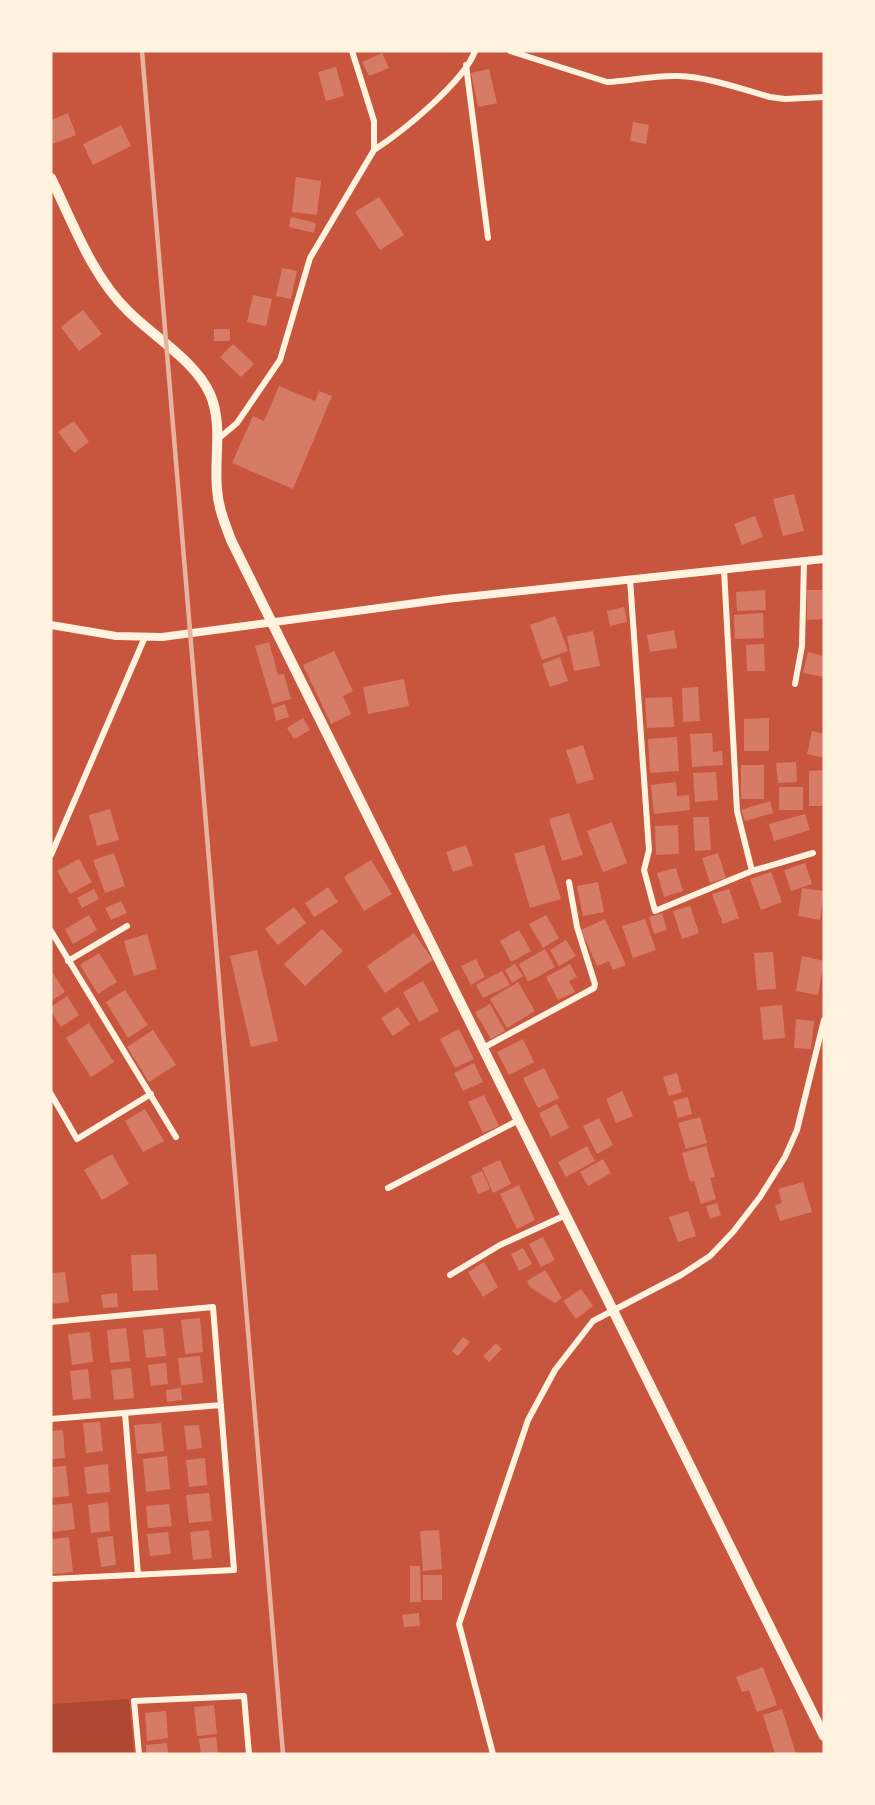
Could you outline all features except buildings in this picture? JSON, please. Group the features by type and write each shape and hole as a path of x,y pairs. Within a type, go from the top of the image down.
{"main road":[{"path":"51,178 87,252 105,281 128,311 197,373 210,393 215,411 217,490 231,540 824,1736"}],"street":[{"path":"352,51 374,121 374,150"},
{"path":"217,440 237,423 280,360 310,258 374,150 417,118 454,81 475,51"},
{"path":"510,51 607,82 682,76 770,97 824,97"},
{"path":"466,65 488,238"},
{"path":"51,625 93,633 145,637 274,624 446,599 824,559"},
{"path":"795,684 803,646 804,561"},
{"path":"724,569 737,811 752,872"},
{"path":"630,579 649,850 645,870 655,911 752,872 813,853"},
{"path":"51,855 145,637"},
{"path":"483,1048 594,988 572,906 569,882"},
{"path":"68,961 127,926"},
{"path":"51,932 176,1138"},
{"path":"493,1754 459,1624 528,1420 555,1370 593,1321 613,1308 681,1275 710,1256 733,1232 760,1196 785,1157 797,1130 824,1020"},
{"path":"51,1094 77,1139 151,1094"},
{"path":"388,1188 519,1120"},
{"path":"450,1275 500,1245 566,1214"},
{"path":"51,1322 213,1307 234,1570 51,1579"},
{"path":"51,1419 221,1405"},
{"path":"125,1413 138,1575"},
{"path":"138,1754 134,1701 244,1696 249,1754"}],"shaded area":[{"path":"129,1699 134,1754 51,1754 51,1704"}],"railway":[{"path":"142,51 283,1754"}]}
